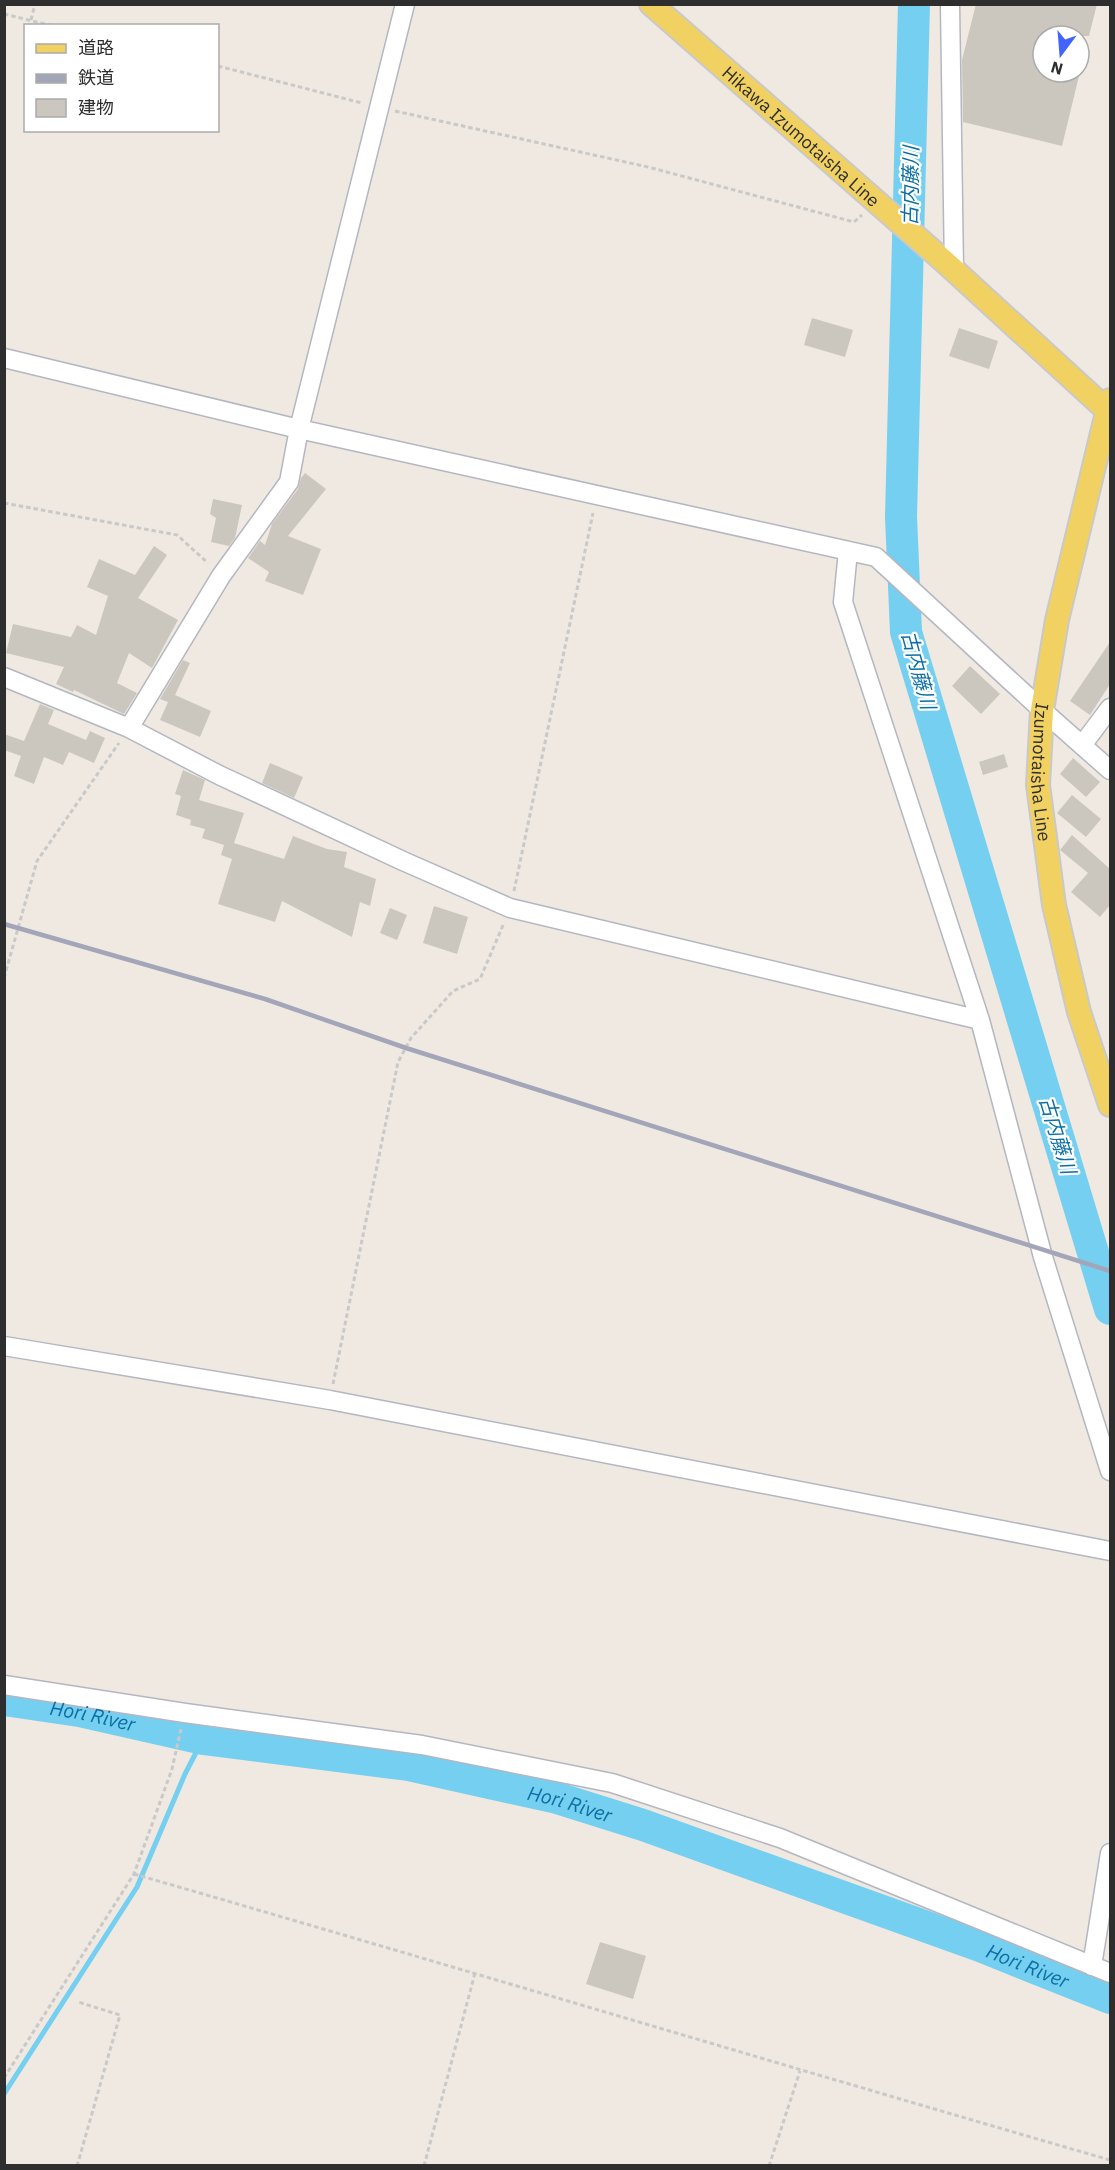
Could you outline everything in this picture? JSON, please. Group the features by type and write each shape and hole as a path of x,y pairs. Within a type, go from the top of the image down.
{"main road":[{"name":"Hikawa Izumotaisha Line","path":"651,4 1110,408"},
{"name":"Izumotaisha Line","path":"1110,408 1057,620 1042,710 1038,785 1054,905 1079,1012 1110,1105"}],"street":[{"path":"129,728 221,576 289,482 299,429 405,4"},
{"path":"950,4 950,266"},
{"path":"4,358 299,429 876,557 1110,770"},
{"path":"848,551 843,602 980,1020 1043,1257 1110,1471"},
{"path":"4,677 129,728 219,775 402,861 510,908 980,1020"},
{"path":"1083,744 1110,708"},
{"path":"4,1346 330,1401 1110,1551"},
{"path":"4,1685 184,1716 422,1745 612,1783 780,1838 1110,1973"},
{"path":"1092,1966 1110,1853"}],"path":[{"path":"31,20 34,4"},
{"path":"4,14 46,24"},
{"path":"219,66 380,108 648,167 854,222 882,207"},
{"path":"330,1401 398,1062 411,1038 453,991 480,979 510,908 597,495"},
{"path":"4,503 177,535 221,576"},
{"path":"4,978 37,861 129,728"},
{"path":"4,2078 134,1874 172,1769 184,1716"},
{"path":"134,1874 1110,2160"},
{"path":"424,2166 475,1973"},
{"path":"77,2166 120,2015 78,2002"},
{"path":"769,2166 800,2071"}],"building":[{"path":"976,4 1097,4 1091,28 1091,24 1031,24 1031,84 1077,84 1062,146 963,122 962,60"},
{"path":"812,318 853,330 845,357 804,345"},
{"path":"959,328 998,341 989,369 949,356"},
{"path":"305,473 326,489 288,536 321,549 303,595 265,581 269,572 248,558 260,541 265,545 272,524 298,489"},
{"path":"213,499 242,505 235,538 229,546 211,542 216,518 210,514"},
{"path":"154,546 167,555 138,598 178,620 152,668 129,653 117,683 137,693 124,714 56,684 64,667 6,653 13,624 71,637 77,625 96,635 108,596 87,587 99,559 135,575"},
{"path":"1110,642 1110,684 1090,715 1070,701"},
{"path":"183,660 190,663 175,695 211,711 200,737 160,720 168,702 160,699"},
{"path":"970,666 1000,694 981,714 952,686"},
{"path":"40,704 54,710 48,724 86,740 90,731 105,738 94,763 69,752 63,765 44,757 34,784 14,776 21,756 4,750 4,734 24,741"},
{"path":"1004,754 1008,767 983,775 979,762"},
{"path":"1073,758 1100,782 1086,797 1060,774"},
{"path":"270,763 303,777 294,798 262,783"},
{"path":"183,770 205,780 199,800 244,813 234,843 284,859 293,836 327,849 347,852 344,867 376,879 370,906 360,902 352,937 282,901 275,922 218,904 232,859 221,855 224,845 202,838 205,829 190,825 191,820 176,815 181,796 175,794"},
{"path":"1072,795 1101,819 1086,837 1057,813"},
{"path":"1072,835 1110,869 1110,905 1100,917 1071,892 1088,873 1060,850"},
{"path":"434,906 468,917 457,954 423,943"},
{"path":"390,908 407,915 397,940 380,933"},
{"path":"600,1942 646,1956 633,1999 586,1984"}],"waterway":[{"name":"古内藤川","path":"914,4 901,517 906,632 1110,1309"},
{"name":"Hori River","path":"4,1700 79,1711 203,1739 408,1765 557,1798 643,1825 980,1946 1110,1998"},
{"path":"4,2094 137,1887 185,1774 203,1739"}],"railway":[{"path":"4,924 265,999 406,1048 1110,1271"}]}
